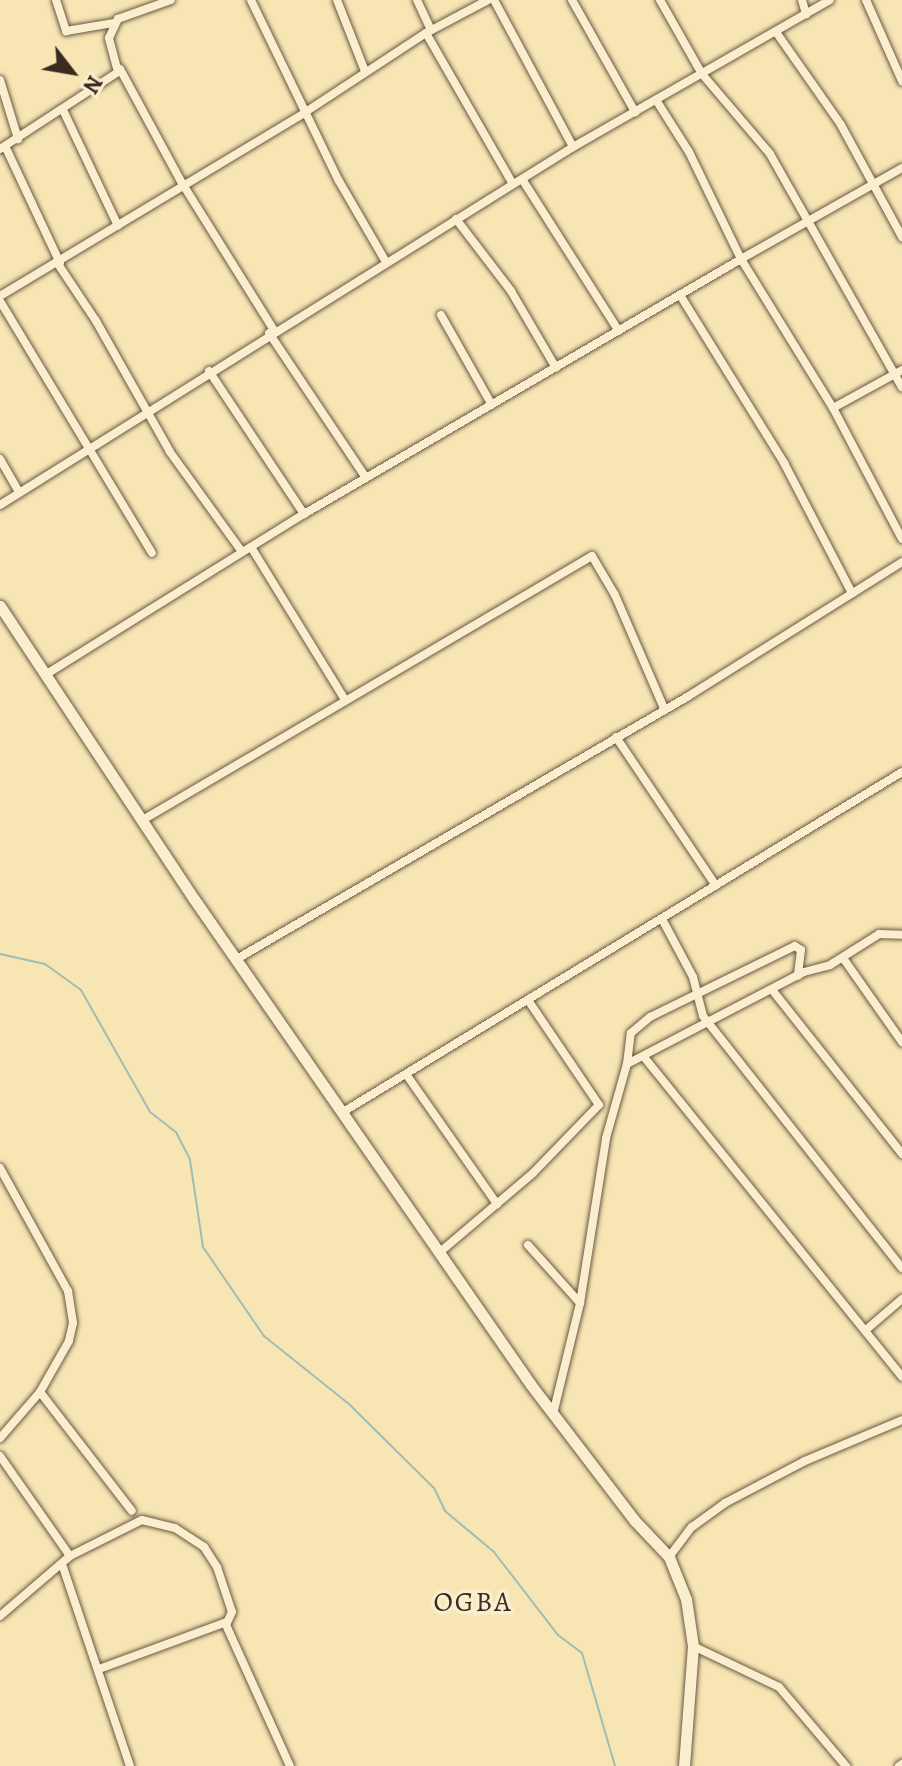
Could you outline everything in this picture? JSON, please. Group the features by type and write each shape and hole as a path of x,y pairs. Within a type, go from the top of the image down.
{"street":[{"path":"56,0 66,31 114,23 171,0"},
{"path":"133,0 136,13"},
{"path":"251,0 304,113 386,262"},
{"path":"337,0 365,71"},
{"path":"417,0 428,31 518,181 619,331"},
{"path":"152,553 85,449 0,299 182,183 304,113 428,31 491,0 573,147"},
{"path":"572,0 635,112"},
{"path":"660,0 702,74 758,136 898,372 902,387"},
{"path":"802,0 806,14"},
{"path":"0,505 209,371 573,147 830,0"},
{"path":"866,0 902,81"},
{"path":"114,23 109,38 120,69 182,183 272,332 366,478"},
{"path":"776,32 806,69 902,237"},
{"path":"120,69 3,148 59,264 170,452 246,550 344,698"},
{"path":"0,80 18,139"},
{"path":"656,100 689,152 741,259 833,408 902,539"},
{"path":"63,110 118,226"},
{"path":"45,675 304,514 902,168"},
{"path":"456,219 511,291 556,368"},
{"path":"680,295 728,381 784,463 852,593"},
{"path":"441,315 492,405"},
{"path":"209,371 304,514"},
{"path":"833,408 898,372"},
{"path":"0,459 19,492"},
{"path":"141,821 344,698 592,556 664,708"},
{"path":"235,960 616,737 902,562"},
{"path":"0,606 235,960 440,1252 635,1521 669,1557 686,1599 693,1646 684,1766"},
{"path":"616,737 716,886"},
{"path":"343,1112 902,772"},
{"path":"662,919 693,977 695,994 710,1023 902,1268"},
{"path":"627,1064 798,976 843,958 879,934 902,935"},
{"path":"554,1410 580,1303 606,1138 637,1024 795,946 801,950 798,976"},
{"path":"843,958 902,1042"},
{"path":"773,991 902,1154"},
{"path":"440,1252 497,1204 599,1105 528,1000"},
{"path":"644,1057 867,1329 902,1377"},
{"path":"406,1074 497,1204"},
{"path":"0,1168 68,1291 73,1323 69,1341 40,1392 0,1438"},
{"path":"528,1245 580,1303"},
{"path":"867,1329 902,1299"},
{"path":"40,1392 132,1511"},
{"path":"669,1557 692,1527 725,1503 805,1461 902,1420"},
{"path":"0,1456 70,1556"},
{"path":"0,1616 63,1567 70,1556 142,1520 175,1528 204,1547 217,1567 232,1612 227,1622 99,1669"},
{"path":"63,1567 99,1669 125,1765"},
{"path":"227,1622 290,1766"},
{"path":"693,1646 779,1687 846,1766"}],"waterway":[{"path":"0,954 45,964 81,990 150,1112 176,1132 190,1160 203,1247 264,1336 350,1405 434,1488 445,1511 494,1552 558,1635 582,1653 615,1766"}],"district":[{"name":"OGBA","path":"473,1602"}]}
